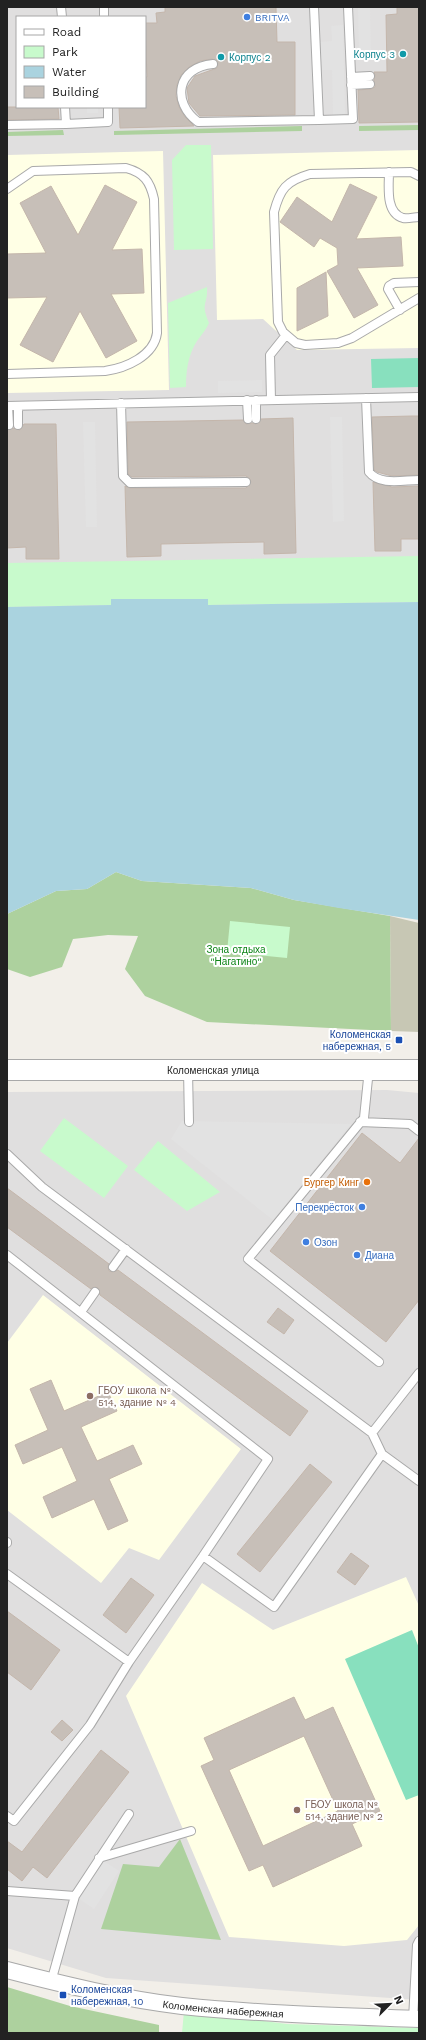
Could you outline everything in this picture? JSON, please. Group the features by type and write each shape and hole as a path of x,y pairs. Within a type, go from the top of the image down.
{"street":[{"name":"Коломенская улица","path":"7,1070 369,1068 419,1070"},
{"name":"Коломенская набережная","path":"7,1970 51,1982 114,1996 182,2006 338,2016 416,2019"}],"lane":[{"path":"314,7 319,120"},
{"path":"213,64 204,64 190,72 184,80 181,89 181,102 189,115 198,122 353,119 348,7"},
{"path":"351,81 370,80"},
{"path":"65,108 66,124"},
{"path":"7,125 108,122 108,108"},
{"path":"7,189 33,171 126,168 145,177 151,185 154,199 157,333 152,348 127,365 119,368 105,371 7,374"},
{"path":"389,172 392,208 396,214 403,218 419,217"},
{"path":"419,176 411,172 310,174 296,178 285,186 279,196 274,212 277,316 280,326 286,335 299,344 338,343 352,338 419,298"},
{"path":"400,310 388,289 389,286 394,283 419,282"},
{"path":"271,400 270,355 286,335"},
{"path":"9,425 8,406 419,397"},
{"path":"366,398 369,472 372,476 383,481 419,480"},
{"path":"247,400 248,419"},
{"path":"256,400 256,419"},
{"path":"120,403 123,476 130,483 246,482"},
{"path":"18,406 18,425"},
{"path":"369,1068 364,1118 248,1259 379,1362"},
{"path":"188,1070 190,1122"},
{"path":"360,1122 410,1124 419,1131"},
{"path":"7,1154 42,1187 372,1433 382,1454 419,1481"},
{"path":"113,1267 126,1249"},
{"path":"7,1255 268,1459 129,1662 90,1725 14,1821 7,1816"},
{"path":"81,1312 95,1292"},
{"path":"372,1433 419,1373"},
{"path":"203,1556 274,1607 382,1454"},
{"path":"7,1574 129,1662"},
{"path":"51,1982 75,1896 129,1814"},
{"path":"99,1858 191,1831"},
{"path":"7,1891 75,1896"},
{"path":"416,2019 417,1945 419,1942"}],"shaded area":[{"path":"7,7 419,7 419,602 7,607"},
{"path":"358,8 370,8 371,55 359,55"},
{"path":"343,25 345,115 333,115 332,70 321,70 320,42 332,41 331,26"},
{"path":"87,108 98,108 98,113 87,113"},
{"path":"419,150 419,348 297,350 263,319 217,320 213,155"},
{"path":"163,151 169,390 7,393 7,155"},
{"path":"262,380 262,392 218,393 218,381"},
{"path":"330,417 342,417 344,521 333,522"},
{"path":"83,422 95,422 97,527 86,527"},
{"path":"390,916 419,923 419,1032 391,1031"},
{"path":"387,1090 419,1093 419,2000 106,1978 7,1948 7,1092"},
{"path":"182,1121 351,1124 273,1220 171,1139"},
{"name":"ГБОУ школа № 514, здание № 4","path":"43,1295 241,1449 159,1560 129,1548 101,1583 7,1510 7,1343"},
{"name":"ГБОУ школа № 514, здание № 2","path":"406,1577 419,1606 419,1925 407,1940 344,1946 229,1937 126,1696 202,1583 273,1630"},
{"path":"99,1858 119,1871 94,1909 75,1896"}],"green space":[{"path":"419,125 419,130 359,131 359,126"},
{"path":"302,126 302,131 114,135 114,131"},
{"path":"63,130 64,135 7,136 7,132"},
{"path":"186,145 211,145 213,249 174,250 172,160"},
{"path":"207,287 205,311 209,323 191,352 187,369 186,387 170,388 168,303"},
{"path":"419,358 419,387 372,388 371,359"},
{"path":"419,556 419,602 208,605 207,599 111,600 111,605 7,607 7,563"},
{"name":"Зона отдыха \"Нагатино\"","path":"116,872 142,881 251,888 294,900 390,916 391,1031 207,1022 145,996 125,969 138,936 108,935 73,939 62,967 30,977 7,969 7,914 56,891 87,889"},
{"path":"230,921 290,927 287,958 227,952"},
{"path":"64,1118 128,1166 104,1198 40,1151"},
{"path":"158,1141 220,1192 187,1211 134,1170"},
{"path":"412,1630 419,1648 419,1795 406,1800 345,1659"},
{"path":"180,1839 221,1940 101,1929 123,1864 159,1867"},
{"path":"7,1987 70,2006 159,2025 159,2033 7,2033"},
{"path":"184,2011 287,2024 419,2028 419,2033 182,2033"}],"water":[{"path":"111,599 208,599 208,605 419,602 419,920 294,900 251,888 142,881 116,872 87,889 56,891 7,914 7,607 111,605"}],"building":[{"name":"Корпус 2","path":"165,7 276,7 277,42 295,42 295,115 200,116 189,103 187,88 195,76 217,68 217,61 212,59 200,61 189,67 181,75 177,85 176,96 179,107 185,117 194,126 120,128 119,108 146,108 146,23 157,23 156,13 165,12"},
{"name":"Корпус 3","path":"397,7 419,7 419,122 359,123 358,90 371,89 375,87 374,72 387,72 386,15 397,14"},
{"path":"7,107 58,108 59,119 7,120"},
{"path":"350,184 377,197 356,239 401,237 403,266 357,268 378,305 354,318 327,271 338,265 337,248 320,238 314,247 280,222 297,197 332,222"},
{"path":"105,185 137,202 112,250 142,249 144,293 111,294 137,341 106,358 80,311 53,362 20,345 47,297 7,298 7,254 46,253 20,203 51,186 78,235"},
{"path":"326,272 328,316 297,331 297,288"},
{"path":"419,416 419,475 392,476 374,470 372,417"},
{"path":"293,418 296,553 264,554 264,542 161,544 161,556 127,557 125,486 130,488 246,488 251,482 246,476 132,477 128,474 127,422 243,420 246,424 256,424 261,419"},
{"path":"24,424 56,424 59,559 26,559 26,547 7,548 7,430 13,428 20,430"},
{"path":"373,482 392,487 419,486 419,539 401,539 401,551 375,551"},
{"name":"Перекрёсток","path":"362,1133 400,1163 419,1138 419,1300 386,1342 270,1251"},
{"path":"7,1188 109,1264 109,1271 113,1272 118,1270 308,1411 290,1436 100,1295 98,1288 95,1287 91,1289 7,1227"},
{"path":"278,1308 294,1320 284,1334 267,1322"},
{"path":"51,1380 64,1411 108,1392 117,1411 81,1427 97,1461 133,1445 142,1464 109,1479 128,1521 108,1530 94,1499 52,1518 43,1497 77,1481 62,1447 23,1464 15,1445 48,1430 30,1389"},
{"path":"310,1464 332,1482 260,1572 237,1554"},
{"path":"351,1553 369,1566 355,1585 337,1572"},
{"path":"131,1578 154,1595 126,1633 103,1615"},
{"path":"7,1611 60,1650 31,1690 7,1672"},
{"path":"294,1697 305,1720 333,1707 380,1811 352,1824 362,1846 273,1887 263,1865 249,1871 201,1766 214,1760 204,1738","holes":["304,1736 338,1811 263,1846 229,1770"]},
{"path":"62,1720 73,1730 62,1741 51,1732"},
{"path":"101,1750 129,1772 47,1878 33,1867 22,1881 7,1869 7,1841 22,1852"}],"place":[{"name":"BRITVA","path":"247,17"},
{"name":"Корпус 3","path":"403,54"},
{"name":"Корпус 2","path":"221,57"},
{"name":"Коломенская набережная, 5","path":"399,1040"},
{"name":"Бургер Кинг","path":"367,1182"},
{"name":"Перекрёсток","path":"362,1207"},
{"name":"Озон","path":"306,1242"},
{"name":"Диана","path":"357,1255"},
{"name":"ГБОУ школа № 514, здание № 4","path":"90,1396"},
{"name":"ГБОУ школа № 514, здание № 2","path":"297,1810"},
{"name":"Коломенская набережная, 10","path":"63,1995"}]}
